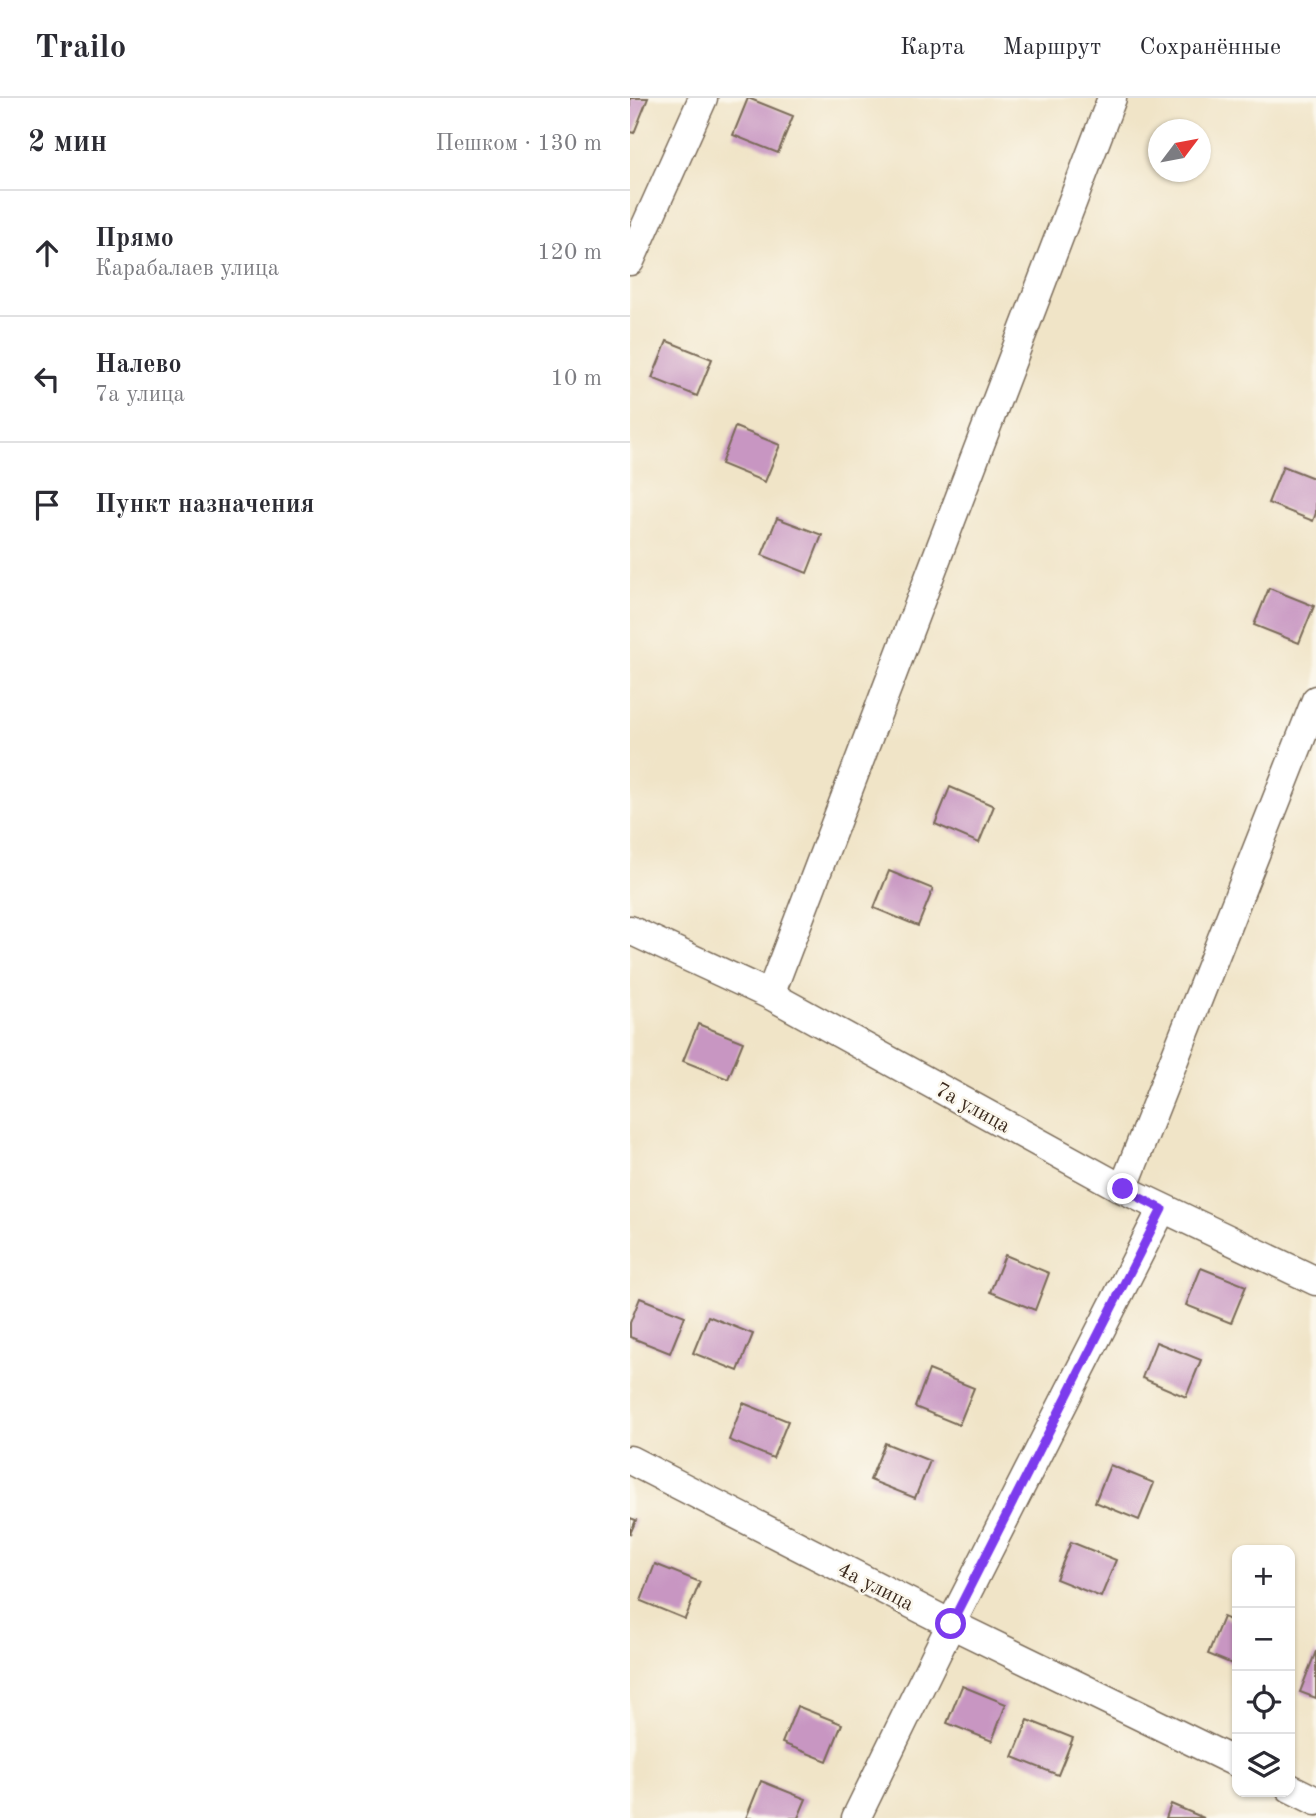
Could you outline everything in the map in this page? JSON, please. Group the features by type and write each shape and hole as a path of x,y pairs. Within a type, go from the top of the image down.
{"street":[{"path":"630,261 703,98"},
{"path":"770,995 1112,98"},
{"path":"1123,1189 1316,700"},
{"name":"7а улица","path":"630,930 770,995 1123,1189 1316,1282"},
{"path":"856,1818 951,1624 1162,1209"},
{"name":"4а улица","path":"630,1460 951,1624 1232,1761"},
{"path":"1295,1790 1316,1801"}],"building":[{"path":"630,98 648,98 634,133 630,132"},
{"path":"748,98 793,116 778,153 733,135"},
{"path":"667,341 712,359 697,396 652,378"},
{"path":"735,427 780,445 765,482 721,464"},
{"path":"1283,466 1316,479 1316,513 1313,521 1268,503"},
{"path":"777,518 822,535 807,573 762,555"},
{"path":"1269,588 1314,606 1299,643 1254,625"},
{"path":"950,787 994,806 979,843 935,824"},
{"path":"889,871 933,889 918,926 874,908"},
{"path":"698,1024 743,1042 728,1079 683,1061"},
{"path":"1005,1255 1049,1273 1035,1310 990,1292"},
{"path":"1201,1268 1246,1286 1231,1323 1186,1305"},
{"path":"640,1298 685,1316 670,1353 630,1337 630,1323"},
{"path":"708,1316 753,1334 738,1371 693,1353"},
{"path":"1156,1342 1201,1360 1186,1397 1142,1378"},
{"path":"929,1370 974,1388 959,1425 915,1407"},
{"path":"743,1403 788,1421 773,1458 729,1440"},
{"path":"885,1443 930,1461 915,1498 870,1480"},
{"path":"1110,1465 1154,1483 1139,1520 1095,1502"},
{"path":"630,1518 636,1520 630,1534"},
{"path":"1071,1542 1116,1560 1101,1597 1056,1579"},
{"path":"655,1564 700,1582 685,1619 641,1601"},
{"path":"1223,1617 1232,1621 1232,1664 1208,1654"},
{"path":"1316,1651 1316,1698 1300,1692"},
{"path":"962,1686 1006,1704 992,1741 947,1723"},
{"path":"797,1706 842,1724 827,1761 782,1743"},
{"path":"1028,1720 1073,1738 1058,1775 1013,1757"},
{"path":"761,1781 806,1799 798,1818 746,1818"},
{"path":"1171,1804 1204,1818 1166,1818"}],"route":[{"path":"951,1624 1162,1209 1123,1189"}]}
